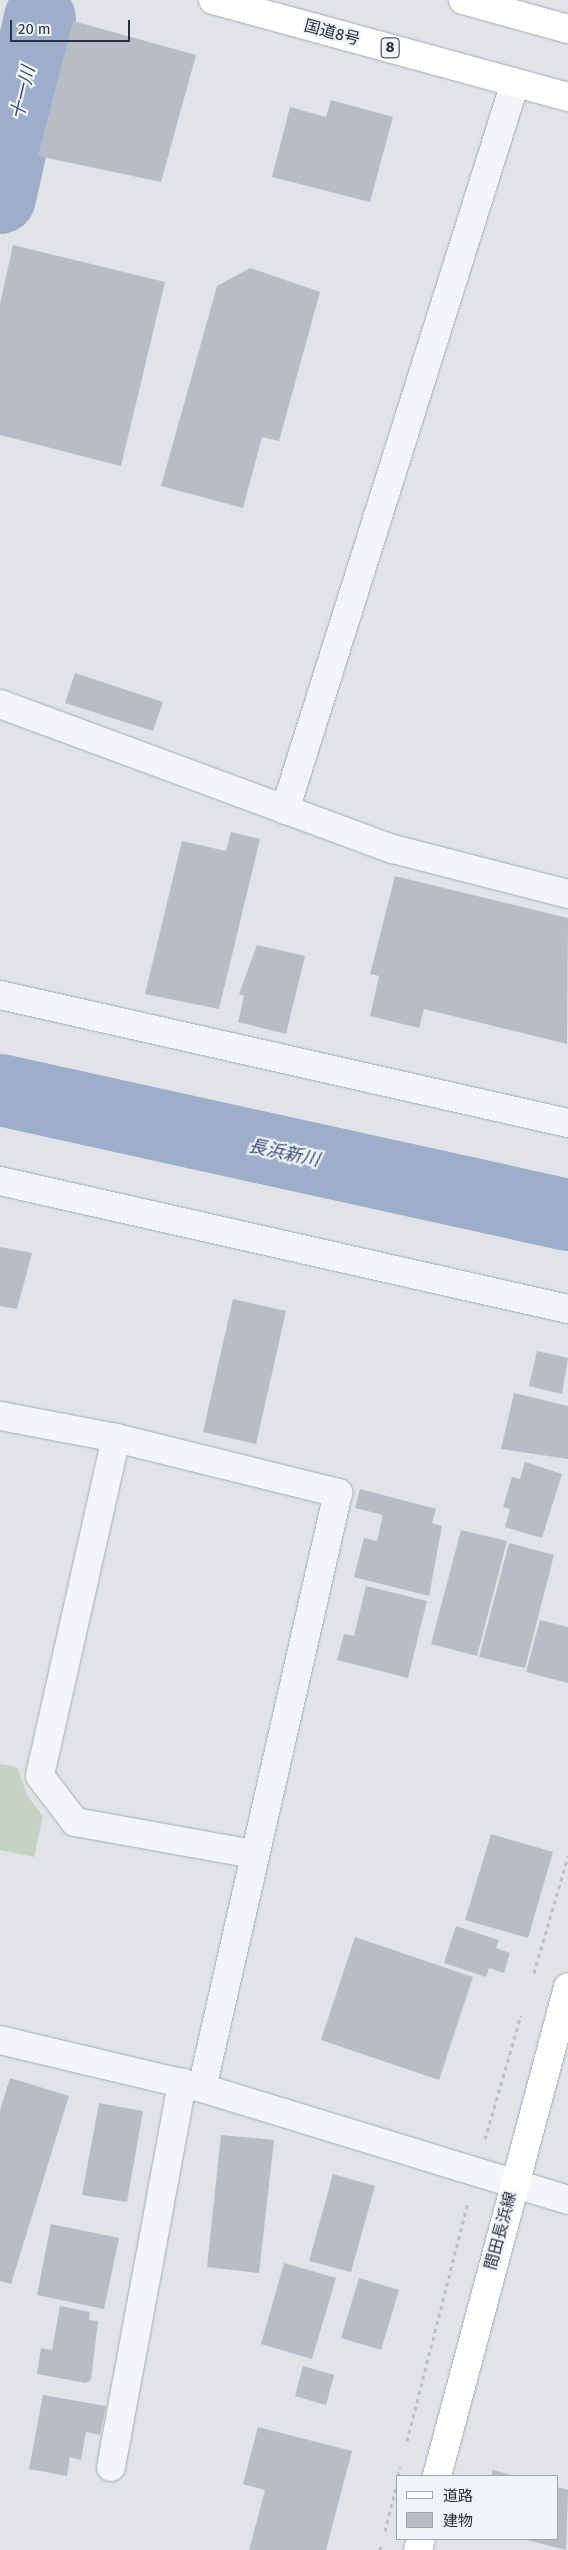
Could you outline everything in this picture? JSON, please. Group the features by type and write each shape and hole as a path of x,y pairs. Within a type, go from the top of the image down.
{"main road":[{"name":"国道8号","path":"213,0 568,97"},
{"path":"463,0 568,29"},
{"name":"間田長浜線","path":"437,2475 513,2183 568,1987"}],"street":[{"path":"284,810 515,83"},
{"path":"0,704 393,849 568,894"},
{"path":"0,995 568,1123"},
{"path":"0,1181 568,1309"},
{"path":"0,1416 116,1438 338,1493 252,1854 192,2086 111,2467"},
{"path":"116,1438 40,1776 75,1822 252,1854"},
{"path":"0,2040 192,2086 568,2200"}],"path":[{"path":"380,2550 396,2487"}],"green space":[{"path":"0,1764 17,1767 28,1797 43,1816 34,1857 0,1850"}],"building":[{"path":"73,21 196,55 161,182 38,156"},
{"path":"331,100 393,117 370,202 272,177 290,107 326,117"},
{"path":"13,245 165,282 121,466 0,435 0,304"},
{"path":"250,268 320,292 279,441 262,437 243,508 161,486 217,286"},
{"path":"75,673 163,702 153,731 65,703"},
{"path":"231,832 260,839 219,1009 145,994 182,841 226,851"},
{"path":"395,876 568,918 567,1044 424,1009 419,1028 370,1016 379,976 370,974"},
{"path":"257,945 305,956 286,1034 238,1022 244,996 239,994"},
{"path":"0,1247 32,1253 17,1309 0,1306"},
{"path":"233,1299 286,1311 256,1444 203,1432"},
{"path":"537,1351 568,1358 562,1394 529,1386"},
{"path":"514,1393 568,1406 568,1459 501,1449"},
{"path":"525,1462 562,1474 542,1538 505,1527 510,1509 503,1507 512,1477 520,1479"},
{"path":"360,1489 436,1509 432,1523 442,1526 429,1596 354,1577 364,1538 377,1541 383,1515 355,1508"},
{"path":"461,1530 507,1541 477,1656 431,1644"},
{"path":"509,1543 554,1555 525,1668 479,1657"},
{"path":"366,1586 427,1601 408,1678 337,1660 344,1634 354,1636"},
{"path":"540,1620 568,1627 568,1683 526,1672"},
{"path":"491,1834 553,1852 528,1938 465,1920"},
{"path":"456,1926 499,1940 496,1948 510,1953 504,1973 489,1968 486,1977 444,1963"},
{"path":"355,1937 473,1977 439,2080 321,2040"},
{"path":"10,2078 69,2096 11,2284 0,2281 0,2110"},
{"path":"99,2103 143,2111 127,2202 82,2195"},
{"path":"221,2135 274,2140 259,2273 207,2267"},
{"path":"333,2174 375,2186 351,2272 309,2261"},
{"path":"51,2224 119,2238 104,2309 37,2295"},
{"path":"284,2263 336,2278 312,2359 261,2344"},
{"path":"359,2278 399,2290 381,2350 341,2338"},
{"path":"60,2306 90,2312 89,2320 98,2321 91,2380 86,2383 37,2374 41,2348 52,2350"},
{"path":"303,2366 334,2375 326,2405 295,2396"},
{"path":"43,2395 106,2406 100,2435 86,2432 81,2460 70,2457 67,2476 29,2469"},
{"path":"258,2427 352,2451 326,2550 249,2550 265,2490 243,2484"},
{"path":"493,2470 511,2475 491,2475"},
{"path":"558,2487 568,2490 566,2550 527,2540 558,2540"}],"waterway":[{"name":"十一川","path":"0,198 40,18"},
{"name":"長浜新川","path":"0,1090 568,1215"}]}
